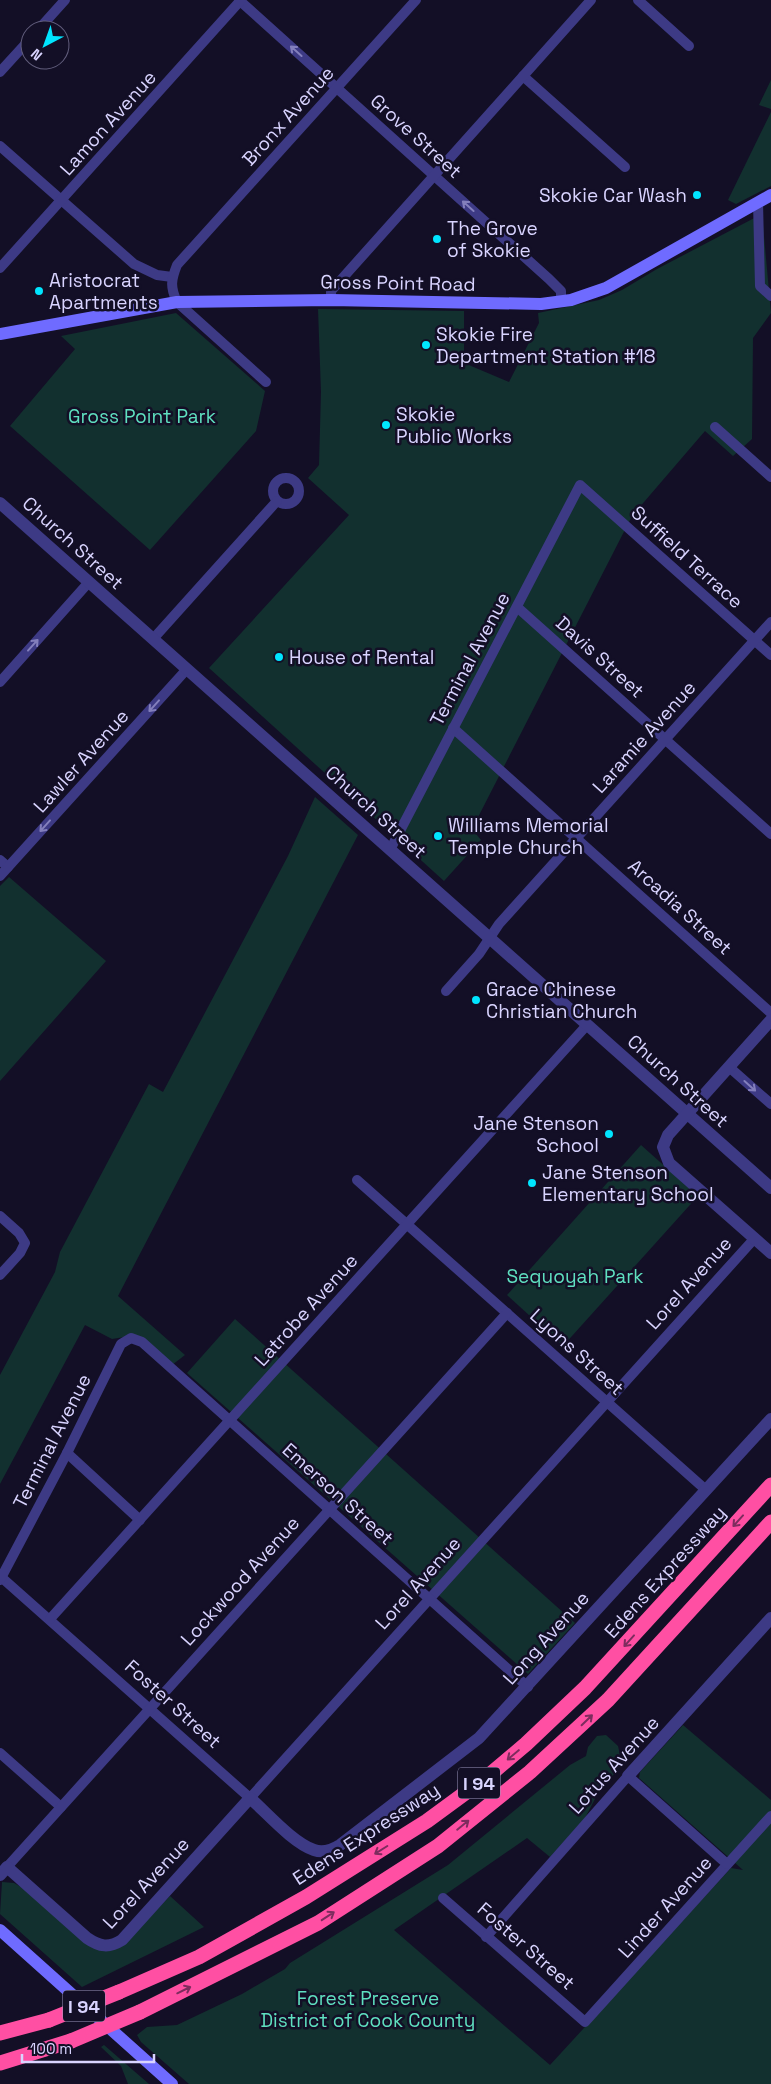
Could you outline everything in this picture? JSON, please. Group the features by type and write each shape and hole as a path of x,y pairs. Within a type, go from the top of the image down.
{"highway":[{"name":"Edens Expressway","path":"0,2033 49,2020 199,1957 306,1897 427,1821 487,1777 526,1744 585,1688 771,1485"},
{"name":"I 94","path":"0,2063 71,2041 140,2012 318,1923 438,1846 530,1772 608,1700 771,1522"}],"main road":[{"name":"Gross Point Road","path":"0,334 177,302 331,300 541,304 561,302 591,295 606,288 771,195"},
{"path":"0,1930 172,2084"}],"street":[{"path":"47,20 65,0"},
{"name":"Grove Street","path":"240,0 561,291 561,302"},
{"name":"Lamon Avenue","path":"0,268 240,0"},
{"name":"Bronx Avenue","path":"172,277 177,265 416,0"},
{"path":"331,300 331,291 591,0"},
{"path":"638,0 689,46"},
{"path":"0,72 20,50"},
{"path":"523,76 625,167"},
{"path":"0,146 134,264 157,275 172,277 171,289 177,302 266,382"},
{"path":"758,202 760,286 771,296"},
{"name":"Bronx Avenue","path":"177,302 178,278 186,257"},
{"path":"715,427 771,477"},
{"name":"Terminal Avenue","path":"390,850 580,485"},
{"name":"Suffield Terrace","path":"580,485 771,656"},
{"path":"153,639 277,501"},
{"name":"Church Street","path":"0,503 771,1188"},
{"path":"0,682 89,582"},
{"name":"Davis Street","path":"517,607 771,834"},
{"name":"Laramie Avenue","path":"446,991 480,954 500,924 771,622"},
{"name":"Lawler Avenue","path":"0,876 4,864 187,670"},
{"name":"Arcadia Street","path":"453,728 771,1012"},
{"path":"771,1020 664,1142 664,1155 669,1163 771,1254"},
{"name":"Latrobe Avenue","path":"50,1619 587,1025"},
{"path":"729,1067 771,1104"},
{"name":"Lyons Street","path":"357,1180 706,1490"},
{"path":"0,1216 19,1233 25,1243 20,1253 0,1275"},
{"name":"Lorel Avenue","path":"4,1871 96,1944 106,1946 122,1940 754,1239"},
{"name":"Lockwood Avenue","path":"4,1871 507,1313"},
{"name":"Emerson Street","path":"121,1344 130,1338 142,1342 528,1687"},
{"name":"Terminal Avenue","path":"1,1578 67,1453 121,1344"},
{"name":"Long Avenue","path":"322,1852 340,1845 363,1830 472,1744 528,1687 771,1418"},
{"path":"67,1453 140,1520"},
{"name":"Foster Street","path":"1,1578 50,1619 299,1842 322,1852"},
{"name":"Lotus Avenue","path":"486,1937 771,1618"},
{"path":"0,1754 61,1807"},
{"path":"628,1776 727,1864"},
{"name":"Linder Avenue","path":"585,2022 771,1816"},
{"name":"Foster Street","path":"443,1898 585,2022"}],"green space":[{"path":"771,80 771,109 759,105"},
{"path":"771,112 771,186 736,204 728,200"},
{"path":"762,214 771,313 753,338 752,439 733,456 705,431 632,516 472,829 481,840 444,881 209,668 349,515 308,478 319,465 321,392 318,309 464,311 464,363 509,382 539,323 538,313 599,300 622,290 657,269"},
{"name":"Gross Point Park","path":"176,313 265,391 256,431 150,550 10,426 75,349 61,336"},
{"path":"315,797 358,835 118,1296 185,1355 172,1365 137,1335 112,1339 85,1325 0,1484 0,1375 55,1272 60,1252 149,1084 163,1092 288,856"},
{"path":"9,877 106,961 0,1081 0,886"},
{"name":"Sequoyah Park","path":"641,1145 698,1196 563,1346 507,1295"},
{"path":"235,1319 575,1623 528,1674 187,1373"},
{"name":"Forest Preserve District of Cook County","path":"683,1725 771,1800 771,2084 189,2084 141,2042 137,2035 147,2027 177,2025 242,1994 285,1969 290,1963 448,1865 570,1765 586,1756 588,1747 597,1736 606,1735 618,1746 622,1764 596,1797 585,1818 550,1857 527,1838 394,1930 550,2065 731,1868 743,1870 639,1778 640,1772"},
{"path":"2,1882 14,1883 21,1887 84,1941 121,1947 170,1896 204,1927 82,1987 0,1914"},
{"path":"104,2045 149,2084 128,2084 121,2066 101,2047"}],"place":[{"name":"Skokie Car Wash","path":"697,195"},
{"name":"The Grove of Skokie","path":"437,239"},
{"name":"Aristocrat Apartments","path":"39,291"},
{"name":"Skokie Fire Department Station #18","path":"426,345"},
{"name":"Skokie Public Works","path":"386,425"},
{"name":"House of Rental","path":"279,657"},
{"name":"Williams Memorial Temple Church","path":"438,836"},
{"name":"Grace Chinese Christian Church","path":"476,1000"},
{"name":"Jane Stenson School","path":"609,1134"},
{"name":"Jane Stenson Elementary School","path":"532,1183"}]}
